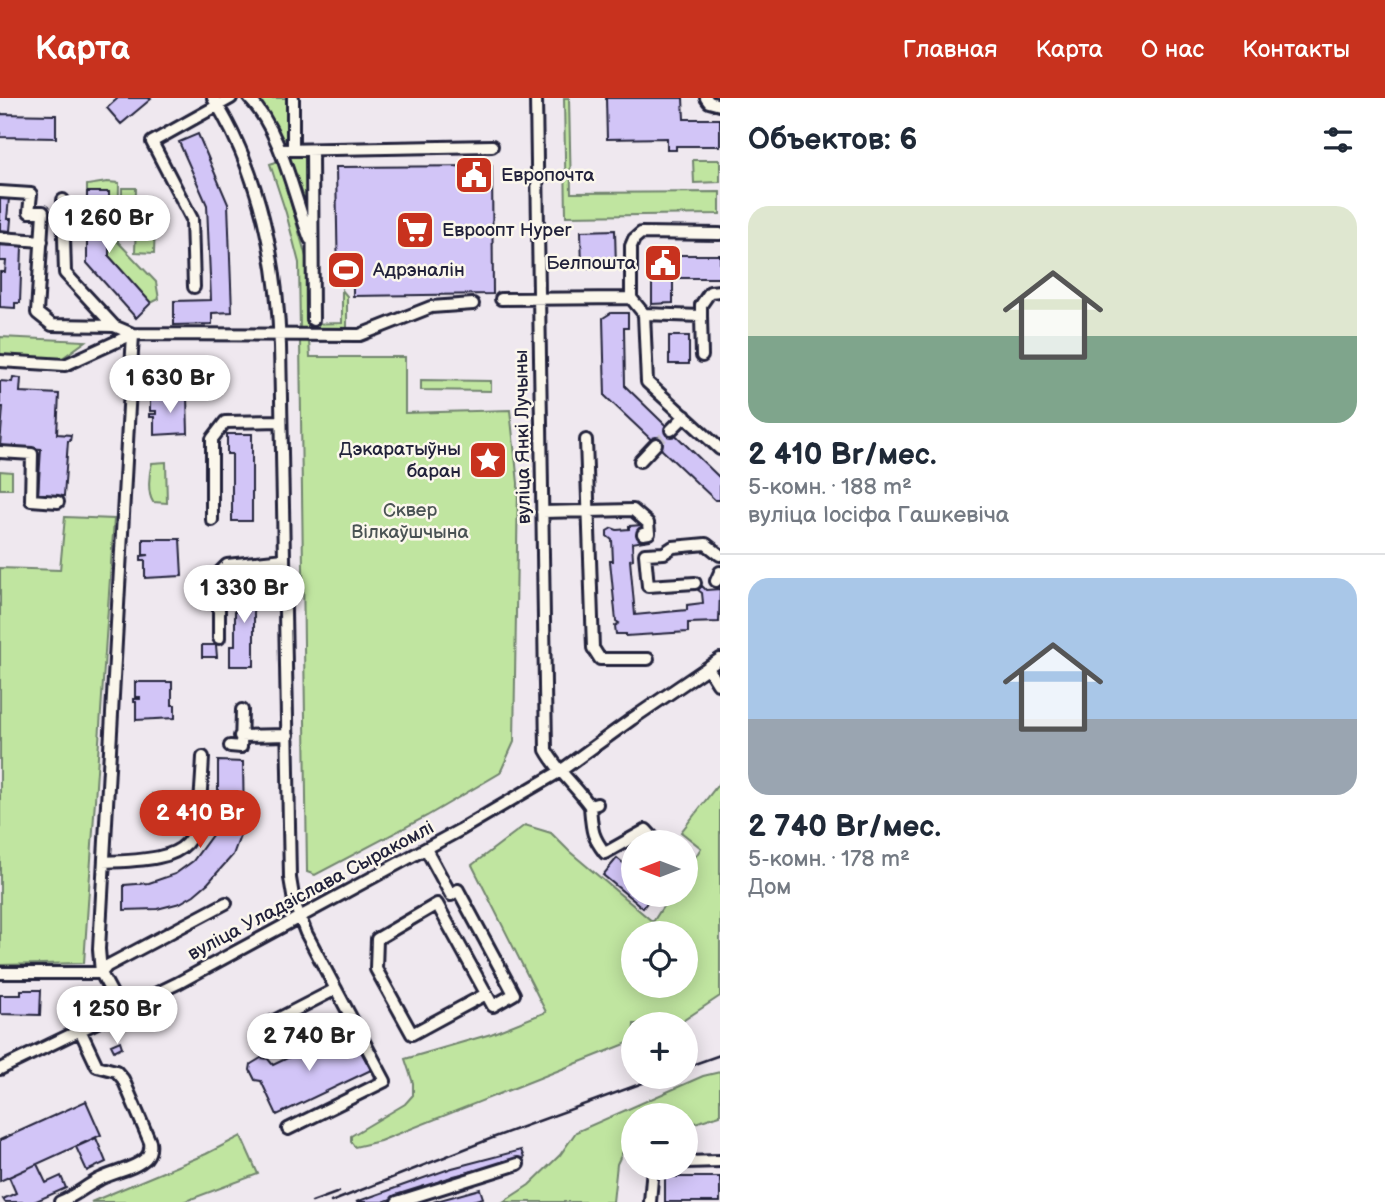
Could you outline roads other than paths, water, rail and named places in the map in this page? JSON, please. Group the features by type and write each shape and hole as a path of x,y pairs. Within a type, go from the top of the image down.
{"street":[{"path":"194,287 191,219 152,142 216,102 231,98"},
{"path":"250,98 281,150 312,246"},
{"path":"293,98 293,150"},
{"name":"вуліца Янкі Лучыны","path":"536,98 546,750 559,772"},
{"path":"706,98 709,102 720,105"},
{"path":"216,102 234,135 259,201 270,244 279,334 290,878 294,902 299,917 385,1081 288,1129"},
{"path":"281,150 492,146"},
{"path":"312,150 313,320"},
{"path":"0,192 30,194 29,212 43,212 37,313 51,324 114,326 133,334 360,335 430,307 473,304"},
{"path":"64,201 65,274 114,326"},
{"path":"720,234 641,233 631,246 631,298 645,314 647,382 720,449"},
{"path":"0,238 42,241"},
{"path":"702,356 701,305 710,292 720,291"},
{"path":"501,299 631,298"},
{"path":"645,314 701,316"},
{"path":"0,361 65,365 133,334"},
{"path":"122,1012 102,973 99,949 133,334"},
{"path":"671,430 685,416"},
{"path":"212,520 212,439 225,422 281,421"},
{"path":"586,440 593,648 600,659 649,659"},
{"path":"640,461 656,444"},
{"path":"0,452 32,454 30,500 58,502"},
{"path":"542,512 633,510 649,523 649,533 643,534"},
{"path":"695,583 648,586 645,554 664,553 673,547 706,544 720,555"},
{"path":"219,638 219,573 227,565 284,559"},
{"name":"вуліца Уладзіслава Сыракомлі","path":"0,1069 122,1012 426,849 559,772 720,659"},
{"path":"708,668 718,684"},
{"path":"230,746 241,747 242,710"},
{"path":"240,736 288,735"},
{"path":"104,862 166,857 191,841 200,816 203,757"},
{"path":"559,772 594,805 591,830 594,839 605,853 621,844"},
{"path":"426,849 450,895"},
{"path":"437,904 493,1006 514,994 458,890 377,939 376,969 412,1034 486,994"},
{"path":"102,973 107,966 226,903"},
{"path":"0,973 102,973"},
{"path":"270,1023 336,989"},
{"path":"60,1202 76,1195 97,1180 138,1163 147,1157 151,1149 123,1079 116,1072 97,1066 81,1032"},
{"path":"698,1162 720,1161"},
{"path":"397,1202 518,1164"},
{"path":"650,1202 652,1180"}],"tunnel":[{"path":"656,444 671,430"}],"railway":[{"path":"698,1063 720,1055"},
{"path":"331,1202 495,1137 626,1089"},
{"path":"312,1202 339,1192"}],"place":[{"name":"Европочта","path":"474,175"},
{"name":"Евроопт Hyper","path":"415,230"},
{"name":"Белпошта","path":"663,263"},
{"name":"Адрэналін","path":"346,270"},
{"name":"Дэкаратыўны баран","path":"488,460"}],"park label":[{"name":"Сквер Вілкаўшчына","path":"410,521"}]}
